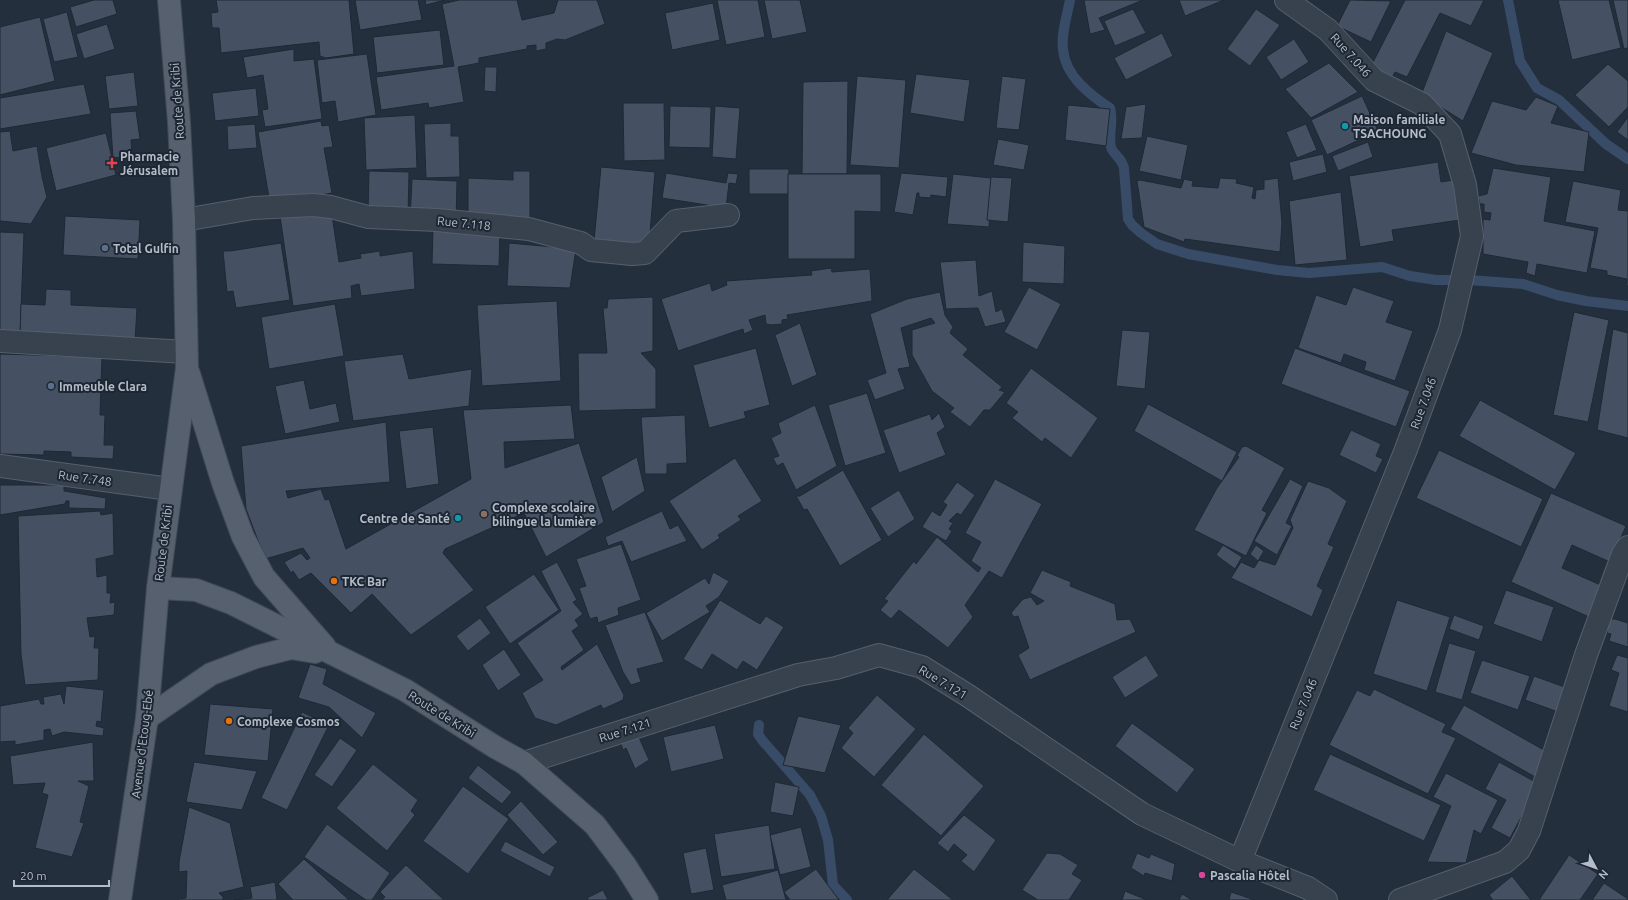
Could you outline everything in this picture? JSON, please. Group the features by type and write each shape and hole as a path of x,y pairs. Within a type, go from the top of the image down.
{"main road":[{"name":"Route de Kribi","path":"168,0 179,122 184,220 186,360 158,588 196,590 231,603 332,655 405,690 495,747 524,763 595,825 625,865 647,900"},
{"path":"186,360 223,483 243,537 264,576 332,655"},
{"name":"Avenue d'Etoug-Ebé","path":"120,900 147,718 158,588"},
{"path":"147,718 210,674 256,657 290,648 332,655"}],"street":[{"name":"Rue 7.046","path":"1240,861 1405,452 1450,330 1472,236 1465,185 1450,134 1422,104 1374,80 1328,30 1286,0"},
{"name":"Rue 7.118","path":"184,220 253,208 313,205 331,207 368,217 437,220 529,229 581,243 591,250 632,254 645,253 676,221 728,215"},
{"path":"0,341 186,360"},
{"name":"Rue 7.748","path":"0,466 170,489"},
{"path":"1400,900 1505,862 1519,850 1529,830 1586,655 1623,554 1628,547"},
{"name":"Rue 7.121","path":"524,763 798,675 836,668 879,655 922,667 967,695 1142,814 1240,861 1308,888 1326,900"}],"building":[{"path":"94,0 113,0 117,14 76,27 70,7"},
{"path":"216,0 349,0 354,54 326,58 320,56 319,42 221,53 219,28 212,28 211,13 218,12"},
{"path":"355,0 418,0 422,20 360,30"},
{"path":"425,0 445,0 426,5"},
{"path":"459,0 517,0 522,20 554,13 558,0 597,0 605,24 565,40 557,39 546,43 546,49 536,51 536,45 527,46 527,49 479,58 479,63 458,67 464,102 429,108 428,103 381,110 376,77 454,66 442,4"},
{"path":"717,0 758,0 765,37 726,45"},
{"path":"764,0 800,0 807,32 772,39"},
{"path":"1084,0 1143,0 1099,18 1105,30 1090,34"},
{"path":"1179,0 1224,0 1185,16"},
{"path":"1350,0 1391,1 1371,42 1337,26"},
{"path":"1405,0 1484,0 1471,26 1440,13 1407,77 1395,72 1391,79 1370,68"},
{"path":"1558,0 1609,0 1621,48 1572,60"},
{"path":"1613,0 1628,0 1628,48 1624,49"},
{"path":"713,3 720,40 672,50 665,13"},
{"path":"1133,9 1146,33 1115,46 1104,21"},
{"path":"1256,9 1280,25 1250,66 1227,49"},
{"path":"67,12 78,57 54,62 43,19"},
{"path":"40,17 55,81 0,95 0,27"},
{"path":"107,24 115,49 84,59 76,34"},
{"path":"440,30 444,65 377,73 373,37"},
{"path":"1446,31 1493,53 1463,121 1421,95"},
{"path":"1162,33 1173,56 1126,80 1114,58"},
{"path":"1294,39 1309,62 1281,80 1266,57"},
{"path":"294,49 294,61 314,59 322,119 265,127 262,110 268,109 263,75 247,78 243,57"},
{"path":"367,54 376,115 338,122 335,101 322,103 317,60"},
{"path":"1329,63 1358,92 1311,118 1285,89"},
{"path":"1608,64 1628,81 1628,107 1609,127 1575,95"},
{"path":"485,67 497,67 496,92 484,91"},
{"path":"134,72 138,106 109,109 105,76"},
{"path":"916,74 970,80 964,122 910,113"},
{"path":"857,76 906,80 899,168 850,165"},
{"path":"1002,76 1026,79 1019,130 996,128"},
{"path":"848,81 847,174 802,174 803,82"},
{"path":"84,84 91,114 0,129 0,98"},
{"path":"256,88 259,116 215,121 212,93"},
{"name":"Maison familiale TSACHOUNG","path":"1362,96 1378,131 1327,155 1311,120"},
{"path":"1536,97 1558,106 1551,123 1589,132 1584,172 1516,165 1471,153 1492,101 1526,110"},
{"path":"623,103 664,103 665,160 624,161"},
{"path":"1146,104 1142,138 1121,139 1126,107"},
{"path":"1068,105 1110,109 1106,146 1065,140"},
{"path":"670,106 711,107 710,148 669,147"},
{"path":"715,106 740,108 736,159 712,157"},
{"path":"136,111 140,139 131,140 132,156 113,158 110,113"},
{"path":"415,115 417,168 366,170 364,118"},
{"path":"1628,117 1628,140 1617,132"},
{"path":"321,121 322,126 329,125 333,147 324,148 332,193 270,204 258,132"},
{"path":"451,123 451,136 459,136 460,177 426,178 424,124"},
{"path":"255,124 257,148 228,150 227,126"},
{"path":"1306,124 1317,150 1297,158 1286,132"},
{"path":"10,131 13,151 37,146 47,197 31,224 0,221 0,132"},
{"path":"106,133 116,175 56,191 46,148"},
{"path":"1147,136 1188,145 1181,180 1139,171"},
{"path":"998,139 1029,145 1024,170 993,165"},
{"path":"1368,142 1373,157 1338,171 1332,156"},
{"path":"1323,154 1327,172 1293,181 1289,162"},
{"path":"1438,162 1441,182 1454,180 1460,220 1392,230 1394,241 1360,247 1349,176"},
{"path":"601,167 655,172 649,246 594,241"},
{"path":"1493,168 1551,177 1544,221 1595,231 1587,273 1537,264 1535,276 1526,273 1528,262 1483,254 1483,219 1490,220 1491,213 1484,212 1484,204 1480,204 1478,196 1487,194"},
{"path":"749,169 789,169 788,194 749,194"},
{"path":"369,171 409,172 408,215 368,212"},
{"path":"513,171 530,171 530,222 468,221 468,178 513,180"},
{"path":"666,173 726,183 728,173 738,174 736,184 729,183 726,208 662,198"},
{"path":"901,173 948,177 946,197 931,195 930,198 919,197 919,193 917,193 913,215 894,212"},
{"path":"788,174 881,174 881,212 855,211 855,259 788,259"},
{"path":"953,174 991,178 989,227 947,224"},
{"path":"991,177 1012,178 1008,222 987,220"},
{"path":"1220,178 1237,179 1236,183 1254,187 1252,198 1255,199 1256,190 1264,189 1264,180 1278,178 1282,223 1280,252 1185,239 1184,242 1144,227 1137,181 1140,180 1181,188 1184,179 1193,181 1192,186 1218,188"},
{"path":"412,179 457,181 456,223 410,220"},
{"path":"1573,181 1621,190 1618,210 1628,211 1628,286 1626,286 1627,279 1607,275 1607,271 1590,268 1598,228 1565,222"},
{"path":"1341,192 1347,260 1295,265 1289,201"},
{"path":"331,208 339,262 361,258 360,254 380,251 380,256 413,251 415,289 361,296 359,284 351,286 352,298 293,306 280,216"},
{"path":"65,216 140,220 138,259 63,255"},
{"path":"433,229 500,231 499,266 432,264"},
{"path":"0,232 24,233 20,337 0,337"},
{"path":"1023,242 1065,246 1064,284 1022,282"},
{"path":"281,243 290,300 236,308 233,291 227,292 223,251"},
{"path":"509,243 576,249 570,288 507,286"},
{"path":"976,260 979,296 992,291 996,312 1002,309 1006,322 985,327 978,308 946,309 940,262"},
{"path":"831,268 832,272 870,269 872,301 787,315 788,319 782,320 782,324 766,324 765,315 749,320 753,330 744,334 743,329 678,351 661,299 710,283 712,291 727,285 726,281 812,275 811,271"},
{"path":"1029,287 1061,304 1037,350 1004,332"},
{"path":"1353,287 1394,301 1386,322 1413,331 1395,381 1364,370 1366,362 1344,354 1341,363 1298,348 1316,295 1346,305"},
{"path":"46,289 71,290 71,305 137,308 135,341 20,337 21,304 45,305"},
{"path":"940,292 945,315 953,327 950,333 968,349 963,355 1002,387 999,390 1005,392 990,410 984,410 970,427 950,412 954,408 932,391 912,355 912,330 935,323 931,318 901,328 910,367 898,369 905,389 875,400 867,380 886,373 870,314 907,299"},
{"path":"653,297 653,351 641,353 656,369 656,409 579,411 578,353 607,353 603,308 607,308 608,299"},
{"path":"557,301 561,381 482,386 477,305"},
{"path":"335,304 344,356 269,369 261,317"},
{"path":"1574,312 1609,320 1588,422 1553,415"},
{"path":"800,323 817,375 792,386 775,335"},
{"path":"1613,329 1628,333 1628,438 1597,430"},
{"path":"1122,330 1150,332 1145,389 1116,386"},
{"path":"756,348 770,405 744,412 746,418 709,428 693,365"},
{"path":"1295,348 1410,391 1396,427 1281,384"},
{"name":"Immeuble Clara","path":"0,354 102,357 100,415 105,415 104,445 114,445 113,459 71,457 71,452 44,451 44,455 0,454"},
{"path":"403,354 409,379 472,369 469,406 353,421 344,361"},
{"path":"1031,368 1098,418 1071,458 1045,438 1042,442 1012,418 1018,412 1006,403"},
{"path":"304,380 310,409 336,403 340,422 285,434 275,386"},
{"path":"867,393 886,453 845,466 828,405"},
{"path":"1480,400 1576,453 1555,490 1459,436"},
{"path":"1148,404 1237,452 1222,481 1134,431"},
{"name":"Centre de Santé","path":"571,405 575,439 504,442 505,468 579,443 604,522 546,557 524,513 445,549 443,553 474,590 411,635 372,594 351,613 311,573 299,580 293,571 291,573 284,562 301,553 307,560 310,558 303,548 265,559 246,509 241,446 386,422 390,482 286,491 288,498 321,489 325,500 329,499 346,549 471,479 463,410"},
{"path":"815,405 837,466 796,490 783,463 777,466 773,458 779,456 771,438 781,433 778,423"},
{"path":"939,413 945,427 937,433 946,455 899,473 883,430 930,414 932,420"},
{"path":"685,415 687,463 667,464 667,474 645,474 641,417"},
{"path":"433,427 439,484 406,489 399,431"},
{"path":"1351,430 1381,444 1376,456 1383,459 1376,473 1339,455"},
{"path":"1246,446 1285,468 1262,510 1267,513 1246,556 1194,530 1217,488 1239,457 1237,456 1242,447"},
{"path":"1439,450 1543,499 1521,547 1416,498"},
{"path":"637,457 645,491 612,512 601,477"},
{"path":"735,458 762,501 738,516 741,520 718,535 720,538 702,550 669,501"},
{"path":"843,470 882,540 840,566 807,509 804,510 796,496 800,496"},
{"path":"995,479 1042,504 1002,578 989,571 965,605 973,617 948,648 899,610 891,619 880,610 888,601 884,599 914,561 916,564 937,537 978,572 981,568 971,561 981,542 965,533"},
{"path":"1290,479 1303,486 1286,523 1292,526 1277,555 1254,541"},
{"path":"1308,481 1329,488 1347,501 1328,544 1334,547 1317,586 1323,590 1312,617 1231,578 1241,562 1254,568 1259,560 1275,565 1293,528 1290,520"},
{"path":"957,482 975,495 961,515 957,513 949,521 953,523 949,529 952,531 946,541 922,527 932,511 940,516 947,505 943,502"},
{"path":"0,485 64,485 64,491 106,498 105,509 69,508 69,501 66,501 65,504 0,515"},
{"path":"899,490 915,519 888,537 870,508"},
{"path":"1551,493 1626,526 1610,562 1572,545 1562,568 1603,586 1589,617 1511,582"},
{"path":"100,511 101,515 113,513 114,555 96,559 97,577 107,575 107,593 111,593 110,603 115,602 114,615 87,618 90,637 95,636 94,648 99,648 98,680 25,685 21,654 18,516"},
{"path":"662,511 670,529 678,525 687,541 631,562 622,541 608,546 605,537"},
{"path":"621,544 641,600 618,608 619,615 598,623 597,617 590,619 579,588 586,586 576,559"},
{"path":"1223,545 1242,557 1235,569 1216,555"},
{"path":"1256,545 1264,551 1258,561 1250,554"},
{"path":"557,562 577,600 573,602 583,614 575,620 579,626 572,631 584,650 561,667 562,670 597,644 624,695 623,700 603,709 601,705 556,725 535,718 522,693 543,680 517,643 561,611 541,571"},
{"path":"1042,570 1071,582 1070,586 1115,604 1117,620 1130,619 1136,632 1030,680 1018,655 1029,648 1018,616 1014,617 1011,613 1023,599 1031,597 1037,605 1044,601 1030,593"},
{"path":"713,572 729,581 719,597 706,606 710,612 662,641 646,613 705,578 709,584"},
{"path":"534,574 559,610 510,644 485,607"},
{"path":"1506,590 1554,607 1542,642 1493,624"},
{"path":"720,600 760,624 766,616 784,627 757,670 743,661 737,670 712,654 702,670 683,659"},
{"path":"1397,600 1450,617 1427,691 1373,674"},
{"path":"645,612 664,662 637,669 641,682 631,685 623,672 605,625"},
{"path":"1454,615 1484,626 1479,640 1449,629"},
{"path":"480,618 491,633 468,651 456,636"},
{"path":"1609,619 1615,619 1628,623 1628,647 1609,641 1611,634 1607,633"},
{"path":"1449,643 1476,651 1462,700 1435,692"},
{"path":"504,649 521,675 498,691 482,665"},
{"path":"1146,655 1159,676 1125,698 1112,677"},
{"path":"1617,655 1628,658 1628,712 1609,706 1619,673 1611,670"},
{"path":"1482,660 1530,676 1518,710 1470,693"},
{"path":"310,664 327,669 323,684 376,713 362,738 329,707 298,698"},
{"path":"1534,676 1570,689 1561,713 1525,700"},
{"path":"66,686 104,690 101,722 97,721 96,726 104,728 103,736 64,732 52,736 50,729 44,730 44,740 15,745 15,741 0,742 0,706 39,699 41,704 44,704 43,697 61,694 64,704"},
{"path":"1374,689 1446,724 1442,732 1456,738 1428,794 1329,745 1357,690 1370,696"},
{"path":"877,695 916,729 874,777 841,748 853,733 848,728"},
{"path":"210,704 273,709 268,761 204,755"},
{"path":"1464,705 1551,754 1537,778 1450,729"},
{"path":"302,712 329,725 287,810 261,798"},
{"path":"798,716 841,725 825,773 783,765"},
{"path":"1132,723 1195,769 1177,793 1115,746"},
{"path":"715,725 724,759 671,772 663,737"},
{"path":"924,734 984,786 941,836 881,785"},
{"path":"638,735 649,760 635,769 626,748 623,750 620,741"},
{"path":"340,738 357,750 332,787 314,775"},
{"path":"93,742 94,781 78,781 89,786 80,822 84,823 72,857 35,848 48,795 42,793 45,783 13,785 10,756"},
{"path":"1330,754 1441,805 1424,841 1313,790"},
{"path":"194,762 257,771 242,810 186,802"},
{"path":"1499,762 1539,784 1510,838 1491,828 1506,800 1485,789"},
{"path":"373,764 418,800 411,811 415,815 387,851 336,808"},
{"path":"478,765 512,792 502,804 468,778"},
{"path":"1446,773 1498,800 1481,834 1474,830 1466,863 1427,862 1451,806 1433,797"},
{"path":"775,782 799,787 793,816 770,812"},
{"path":"463,786 509,819 468,874 423,841"},
{"path":"521,801 558,842 543,855 507,815"},
{"path":"189,807 230,823 244,887 219,893 223,897 223,900 178,900 186,898 187,871 179,872 179,862"},
{"path":"964,815 996,840 974,872 961,861 967,855 954,844 948,852 937,843"},
{"path":"327,824 390,873 372,900 366,900 304,857"},
{"path":"769,825 775,869 721,877 714,834"},
{"path":"801,827 811,867 780,875 770,835"},
{"path":"505,841 555,867 550,877 500,851"},
{"path":"706,848 714,890 691,894 683,853"},
{"path":"1047,853 1060,854 1078,865 1072,874 1082,880 1069,900 1038,900 1022,890"},
{"path":"1137,853 1149,858 1151,854 1175,864 1172,881 1145,873 1144,876 1131,868"},
{"path":"1569,855 1598,874 1580,900 1539,900"},
{"path":"304,859 349,900 293,900 278,884"},
{"path":"406,865 444,900 382,900 385,897 380,892"},
{"path":"816,869 839,900 790,900 784,892"},
{"path":"914,869 953,900 887,900"},
{"path":"778,870 786,900 726,900 722,885"},
{"path":"1512,876 1531,900 1493,900 1489,895"},
{"path":"275,882 277,900 234,900 252,898 250,887"},
{"path":"1604,883 1628,899 1628,900 1592,900"},
{"path":"603,890 608,900 588,900 587,898"},
{"path":"1125,891 1147,900 1122,900"},
{"path":"1231,892 1255,900 1229,900"},
{"path":"1182,894 1192,900 1179,900"}],"waterway":[{"path":"1070,0 1063,37 1065,59 1068,68 1080,84 1094,97 1110,108 1110,142 1113,152 1121,161 1124,168 1128,219 1141,233 1157,244 1188,254 1277,270 1309,273 1382,267 1410,276 1436,280 1457,280"},
{"path":"1508,0 1520,61 1537,88 1559,100 1606,144 1628,159"},
{"path":"1469,280 1523,284 1557,295 1586,301 1628,306"},
{"path":"759,725 758,734 762,740 810,795 821,816 828,840 833,885 847,900"}],"place":[{"name":"Maison familiale TSACHOUNG","path":"1345,126"},
{"name":"Pharmacie Jérusalem","path":"112,163"},
{"name":"Total Gulfin","path":"105,248"},
{"name":"Immeuble Clara","path":"51,386"},
{"name":"Complexe scolaire bilingue la lumière","path":"484,514"},
{"name":"Centre de Santé","path":"458,518"},
{"name":"TKC Bar","path":"334,581"},
{"name":"Complexe Cosmos","path":"229,721"},
{"name":"Pascalia Hôtel","path":"1202,875"}]}
